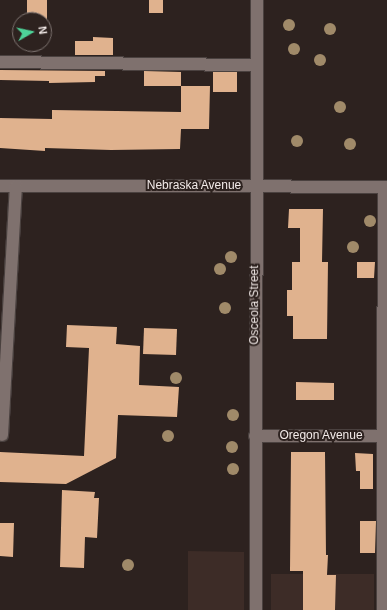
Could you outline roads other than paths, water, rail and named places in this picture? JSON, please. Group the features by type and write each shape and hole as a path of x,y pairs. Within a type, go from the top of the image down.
{"street":[{"name":"Osceola Street","path":"256,610 255,436 257,0"},
{"path":"0,62 256,65"},
{"name":"Nebraska Avenue","path":"0,186 386,187"},
{"path":"2,435 16,186"},
{"path":"383,610 386,560 386,187"},
{"name":"Oregon Avenue","path":"255,436 385,436"}]}
